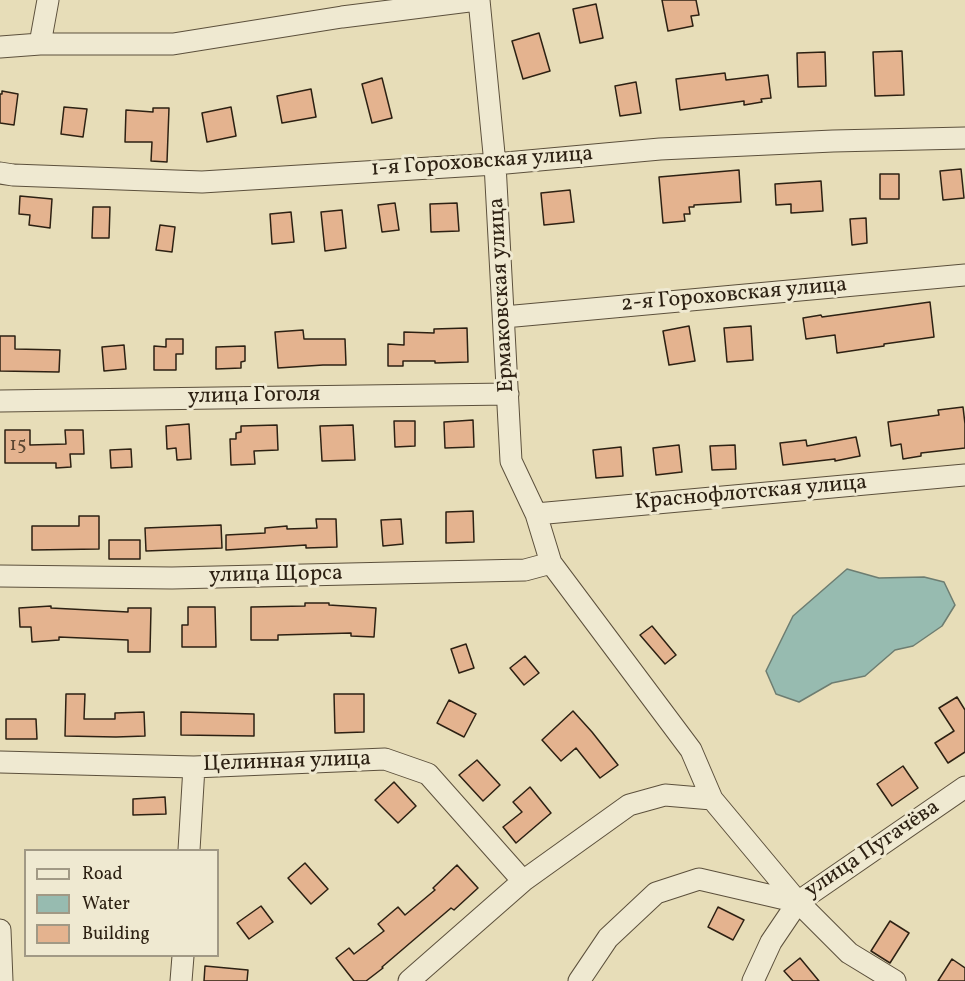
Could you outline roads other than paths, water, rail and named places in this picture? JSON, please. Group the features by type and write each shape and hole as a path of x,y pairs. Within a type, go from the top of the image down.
{"street":[{"path":"40,44 48,0"},
{"path":"0,47 40,44 174,44 342,16 478,0"},
{"name":"Ермаковская улица","path":"478,0 495,164 511,461 536,514"},
{"name":"1-я Гороховская улица","path":"0,173 202,182 495,164 660,149 965,138"},
{"name":"2-я Гороховская улица","path":"504,316 965,275"},
{"name":"улица Гоголя","path":"0,401 508,394"},
{"name":"Краснофлотская улица","path":"536,514 965,475"},
{"path":"536,514 551,563 692,750 712,800 798,902 849,953 895,981"},
{"name":"улица Щорса","path":"0,576 172,578 525,570 551,563"},
{"name":"Целинная улица","path":"0,762 194,767 385,759 428,774 523,881"},
{"path":"189,849 194,767"},
{"name":"улица Пугачёва","path":"753,981 771,942 798,902 965,787"},
{"path":"409,981 523,881 629,805 665,795 712,800"},
{"path":"579,981 608,938 656,893 699,879 798,902"},
{"path":"0,930 2,981"},
{"path":"182,981 183,957"}],"water":[{"path":"847,569 879,578 924,577 944,582 955,605 942,626 913,646 895,650 865,676 832,683 799,702 776,694 766,671 793,616"}]}
